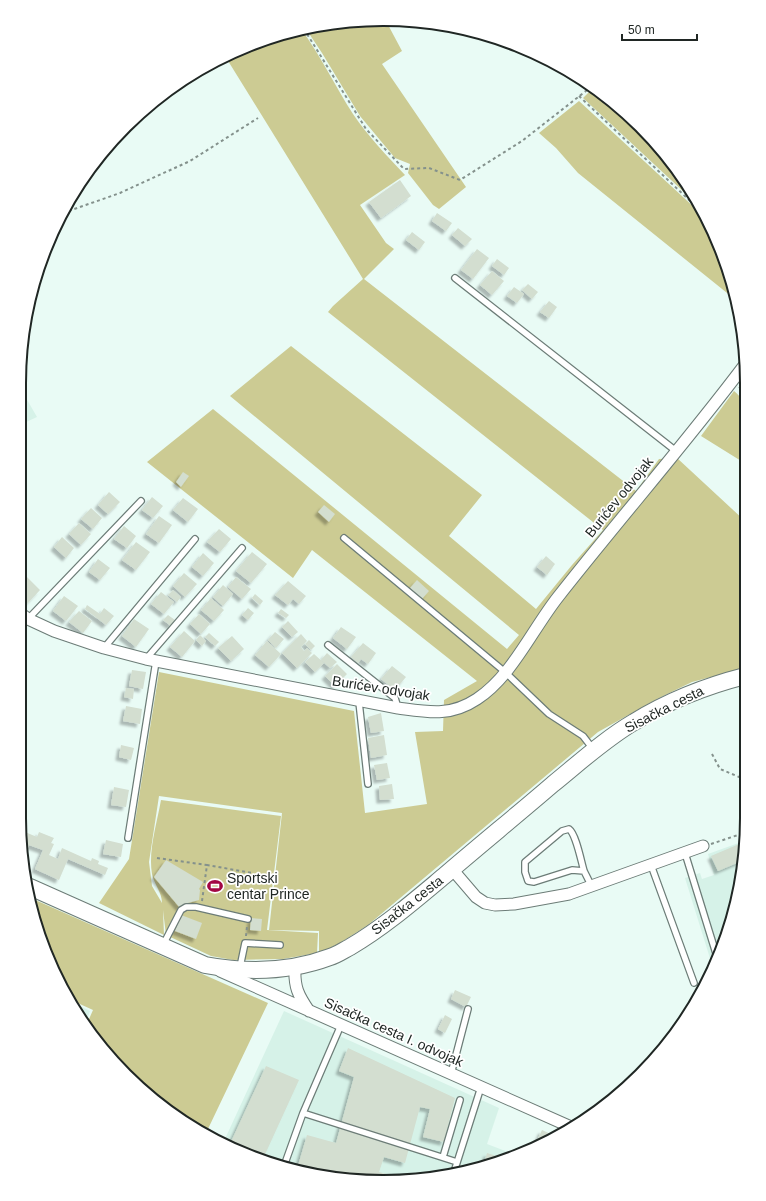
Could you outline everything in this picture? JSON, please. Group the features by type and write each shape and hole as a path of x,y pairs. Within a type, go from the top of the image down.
{"main road":[{"name":"Sisačka cesta","path":"33,888 205,965 225,969 269,970 295,967 332,956 361,941 396,916 594,750 633,722 695,691 723,681 740,677"}],"street":[{"name":"Burićev odvojak","path":"26,617 54,631 104,648 151,660 359,702 428,712 449,711 455,709 477,699 493,686 505,672 520,653 548,610 691,434 739,371"},
{"path":"452,869 476,897 485,903 495,905 514,904 569,894 702,846"},
{"name":"Sisačka cesta I. odvojak","path":"205,965 566,1125"},
{"path":"295,967 296,986 299,996 309,1011"}],"lane":[{"path":"455,278 676,451"},
{"path":"26,614 141,501"},
{"path":"104,648 195,538"},
{"path":"344,538 505,672 549,714 583,736 594,750"},
{"path":"128,838 151,660 242,548"},
{"path":"328,645 395,698 398,708"},
{"path":"359,702 368,784"},
{"path":"584,871 572,870 534,882 528,880 525,872 526,862 562,831 569,829 572,832 584,871 591,885"},
{"path":"685,853 715,950"},
{"path":"651,865 694,983"},
{"path":"163,945 181,910 186,907 196,907 248,919"},
{"path":"239,970 245,943 280,945"},
{"path":"451,1074 468,1009"},
{"path":"286,1161 303,1114 341,1025"},
{"path":"455,1167 481,1087"},
{"path":"443,1157 460,1100"},
{"path":"303,1114 457,1162"}],"path":[{"path":"307,34 366,128 404,169 429,168 460,180 522,141 587,90"},
{"path":"579,96 689,200"},
{"path":"70,212 120,193 190,161 258,118"},
{"path":"712,754 720,769 740,777"},
{"path":"702,846 739,834"},
{"path":"157,858 252,873"},
{"path":"202,896 207,865"},
{"path":"245,943 248,919"}],"shaded area":[{"path":"389,26 402,51 382,64 466,187 439,209 433,205 408,173 410,164 395,158 360,116 309,34 336,29"},
{"path":"305,35 353,114 378,146 405,175 360,205 386,243 394,249 364,279 636,491 659,459 677,458 740,516 740,669 692,682 657,699 598,732 368,925 340,943 319,953 319,931 269,930 282,813 159,796 149,862 152,886 162,903 161,895 153,878 151,865 152,847 161,800 281,816 267,930 318,933 317,953 283,959 233,960 211,956 166,935 163,910 164,935 99,903 129,859 159,672 354,711 365,813 427,804 415,732 443,731 444,700 477,681 312,550 293,578 147,462 213,409 507,649 519,635 230,396 291,346 482,495 449,536 536,609 603,530 328,312 363,279 228,61 268,45"},
{"path":"589,92 618,115 651,148 685,193 583,98"},
{"path":"579,101 692,206 713,246 729,294 578,173 556,148 539,133"},
{"path":"734,391 740,397 740,460 701,436"},
{"path":"26,398 37,417 26,422"},
{"path":"739,843 737,865 728,910 711,960 685,878 700,873 702,879 714,875 708,854"},
{"path":"36,900 268,1003 208,1129 166,1101 131,1070 115,1053 89,1020 93,1010 78,1003 63,976 45,933"},
{"path":"80,1006 90,1011 87,1018"},
{"path":"284,1011 499,1108 487,1144 508,1152 475,1163 430,1172 383,1175 360,1174 336,1172 291,1163 246,1148 225,1138"}],"building":[{"path":"400,180 411,196 381,218 369,202"},
{"path":"437,213 452,223 446,231 432,221"},
{"path":"458,228 472,239 465,246 452,235"},
{"path":"412,232 425,242 419,250 406,240"},
{"path":"477,249 489,258 473,279 461,270"},
{"path":"497,259 509,268 504,275 492,266"},
{"path":"492,271 504,281 492,295 480,285"},
{"path":"528,284 538,292 532,299 522,290"},
{"path":"514,287 524,294 517,303 507,296"},
{"path":"549,301 557,307 549,318 540,312"},
{"path":"183,472 189,476 181,487 176,482"},
{"path":"109,492 120,502 108,514 98,505"},
{"path":"152,497 163,506 153,518 142,510"},
{"path":"183,498 198,509 188,522 173,510"},
{"path":"324,505 335,514 329,522 318,512"},
{"path":"91,508 102,518 93,529 81,519"},
{"path":"159,516 172,525 159,543 146,534"},
{"path":"79,523 91,534 81,545 69,534"},
{"path":"124,526 136,536 127,548 114,539"},
{"path":"219,529 231,539 220,552 207,542"},
{"path":"62,537 74,548 66,558 54,547"},
{"path":"136,542 150,552 136,570 122,560"},
{"path":"252,552 267,564 251,583 236,571"},
{"path":"203,553 214,563 203,576 192,567"},
{"path":"546,556 555,564 547,575 537,567"},
{"path":"98,559 110,568 100,580 89,572"},
{"path":"184,573 197,584 185,597 173,586"},
{"path":"26,576 40,590 27,604 26,603"},
{"path":"236,577 251,589 242,599 228,587"},
{"path":"417,580 429,591 422,599 410,588"},
{"path":"288,581 306,596 299,604 293,599 288,605 275,595"},
{"path":"223,585 233,594 223,606 213,597"},
{"path":"173,590 181,597 177,602 168,595"},
{"path":"161,592 174,602 164,614 151,604"},
{"path":"255,594 263,601 260,605 252,598"},
{"path":"64,596 78,606 66,621 53,611"},
{"path":"211,598 224,610 214,621 201,610"},
{"path":"87,605 100,614 104,608 114,616 106,625 85,609"},
{"path":"248,608 254,613 248,620 242,615"},
{"path":"281,609 289,615 286,618 278,613"},
{"path":"79,611 92,621 83,633 69,622"},
{"path":"199,614 210,624 201,634 190,624"},
{"path":"168,615 175,620 171,626 163,620"},
{"path":"134,619 149,629 136,647 122,636"},
{"path":"288,621 298,632 292,637 282,627"},
{"path":"341,627 356,637 347,649 333,638"},
{"path":"184,631 195,641 182,657 170,647"},
{"path":"275,632 284,639 276,648 268,640"},
{"path":"209,633 219,642 215,646 205,637"},
{"path":"301,634 307,641 301,647 304,651 307,648 312,653 297,668 282,653"},
{"path":"200,635 206,641 202,646 196,640"},
{"path":"232,636 244,649 231,661 218,648"},
{"path":"309,640 315,646 311,650 305,644"},
{"path":"267,641 281,654 269,667 255,655"},
{"path":"363,643 376,653 368,664 361,659 358,663 351,657"},
{"path":"327,653 337,662 330,668 321,660"},
{"path":"314,654 324,663 315,672 305,662"},
{"path":"337,664 347,674 335,686 325,676"},
{"path":"392,666 406,677 395,690 381,679"},
{"path":"132,670 146,672 143,689 129,686"},
{"path":"126,688 134,689 133,699 124,697"},
{"path":"126,706 142,709 140,724 123,721"},
{"path":"381,713 384,731 371,733 368,717"},
{"path":"384,735 387,755 371,758 368,738"},
{"path":"121,745 134,748 131,760 119,757"},
{"path":"387,763 390,778 377,780 374,765"},
{"path":"392,784 394,799 380,800 379,786"},
{"path":"114,787 129,790 126,807 111,805"},
{"path":"39,832 54,838 51,843 54,844 49,855 58,859 62,848 91,861 92,858 99,861 98,864 108,868 105,875 68,859 59,880 35,869 43,850 29,845 28,848 27,833 37,837"},
{"path":"106,840 123,844 121,857 103,854"},
{"path":"739,844 737,863 718,871 711,856"},
{"path":"166,860 203,882 199,889 199,900 184,904 180,908 154,877"},
{"path":"181,915 202,923 196,939 175,931"},
{"path":"251,918 262,919 261,931 250,930"},
{"path":"455,990 471,997 466,1007 451,999"},
{"path":"445,1015 452,1019 445,1033 438,1029"},
{"path":"348,1048 455,1098 444,1142 423,1137 430,1109 420,1107 405,1163 384,1157 379,1172 389,1175 336,1172 298,1165 307,1135 336,1143 354,1077 339,1071"},
{"path":"266,1066 299,1080 265,1155 231,1141"},
{"path":"542,1130 550,1133 541,1138 538,1140"},
{"path":"487,1153 497,1156 485,1160"}],"place":[{"name":"Sportski centar Prince","path":"215,886"}]}
